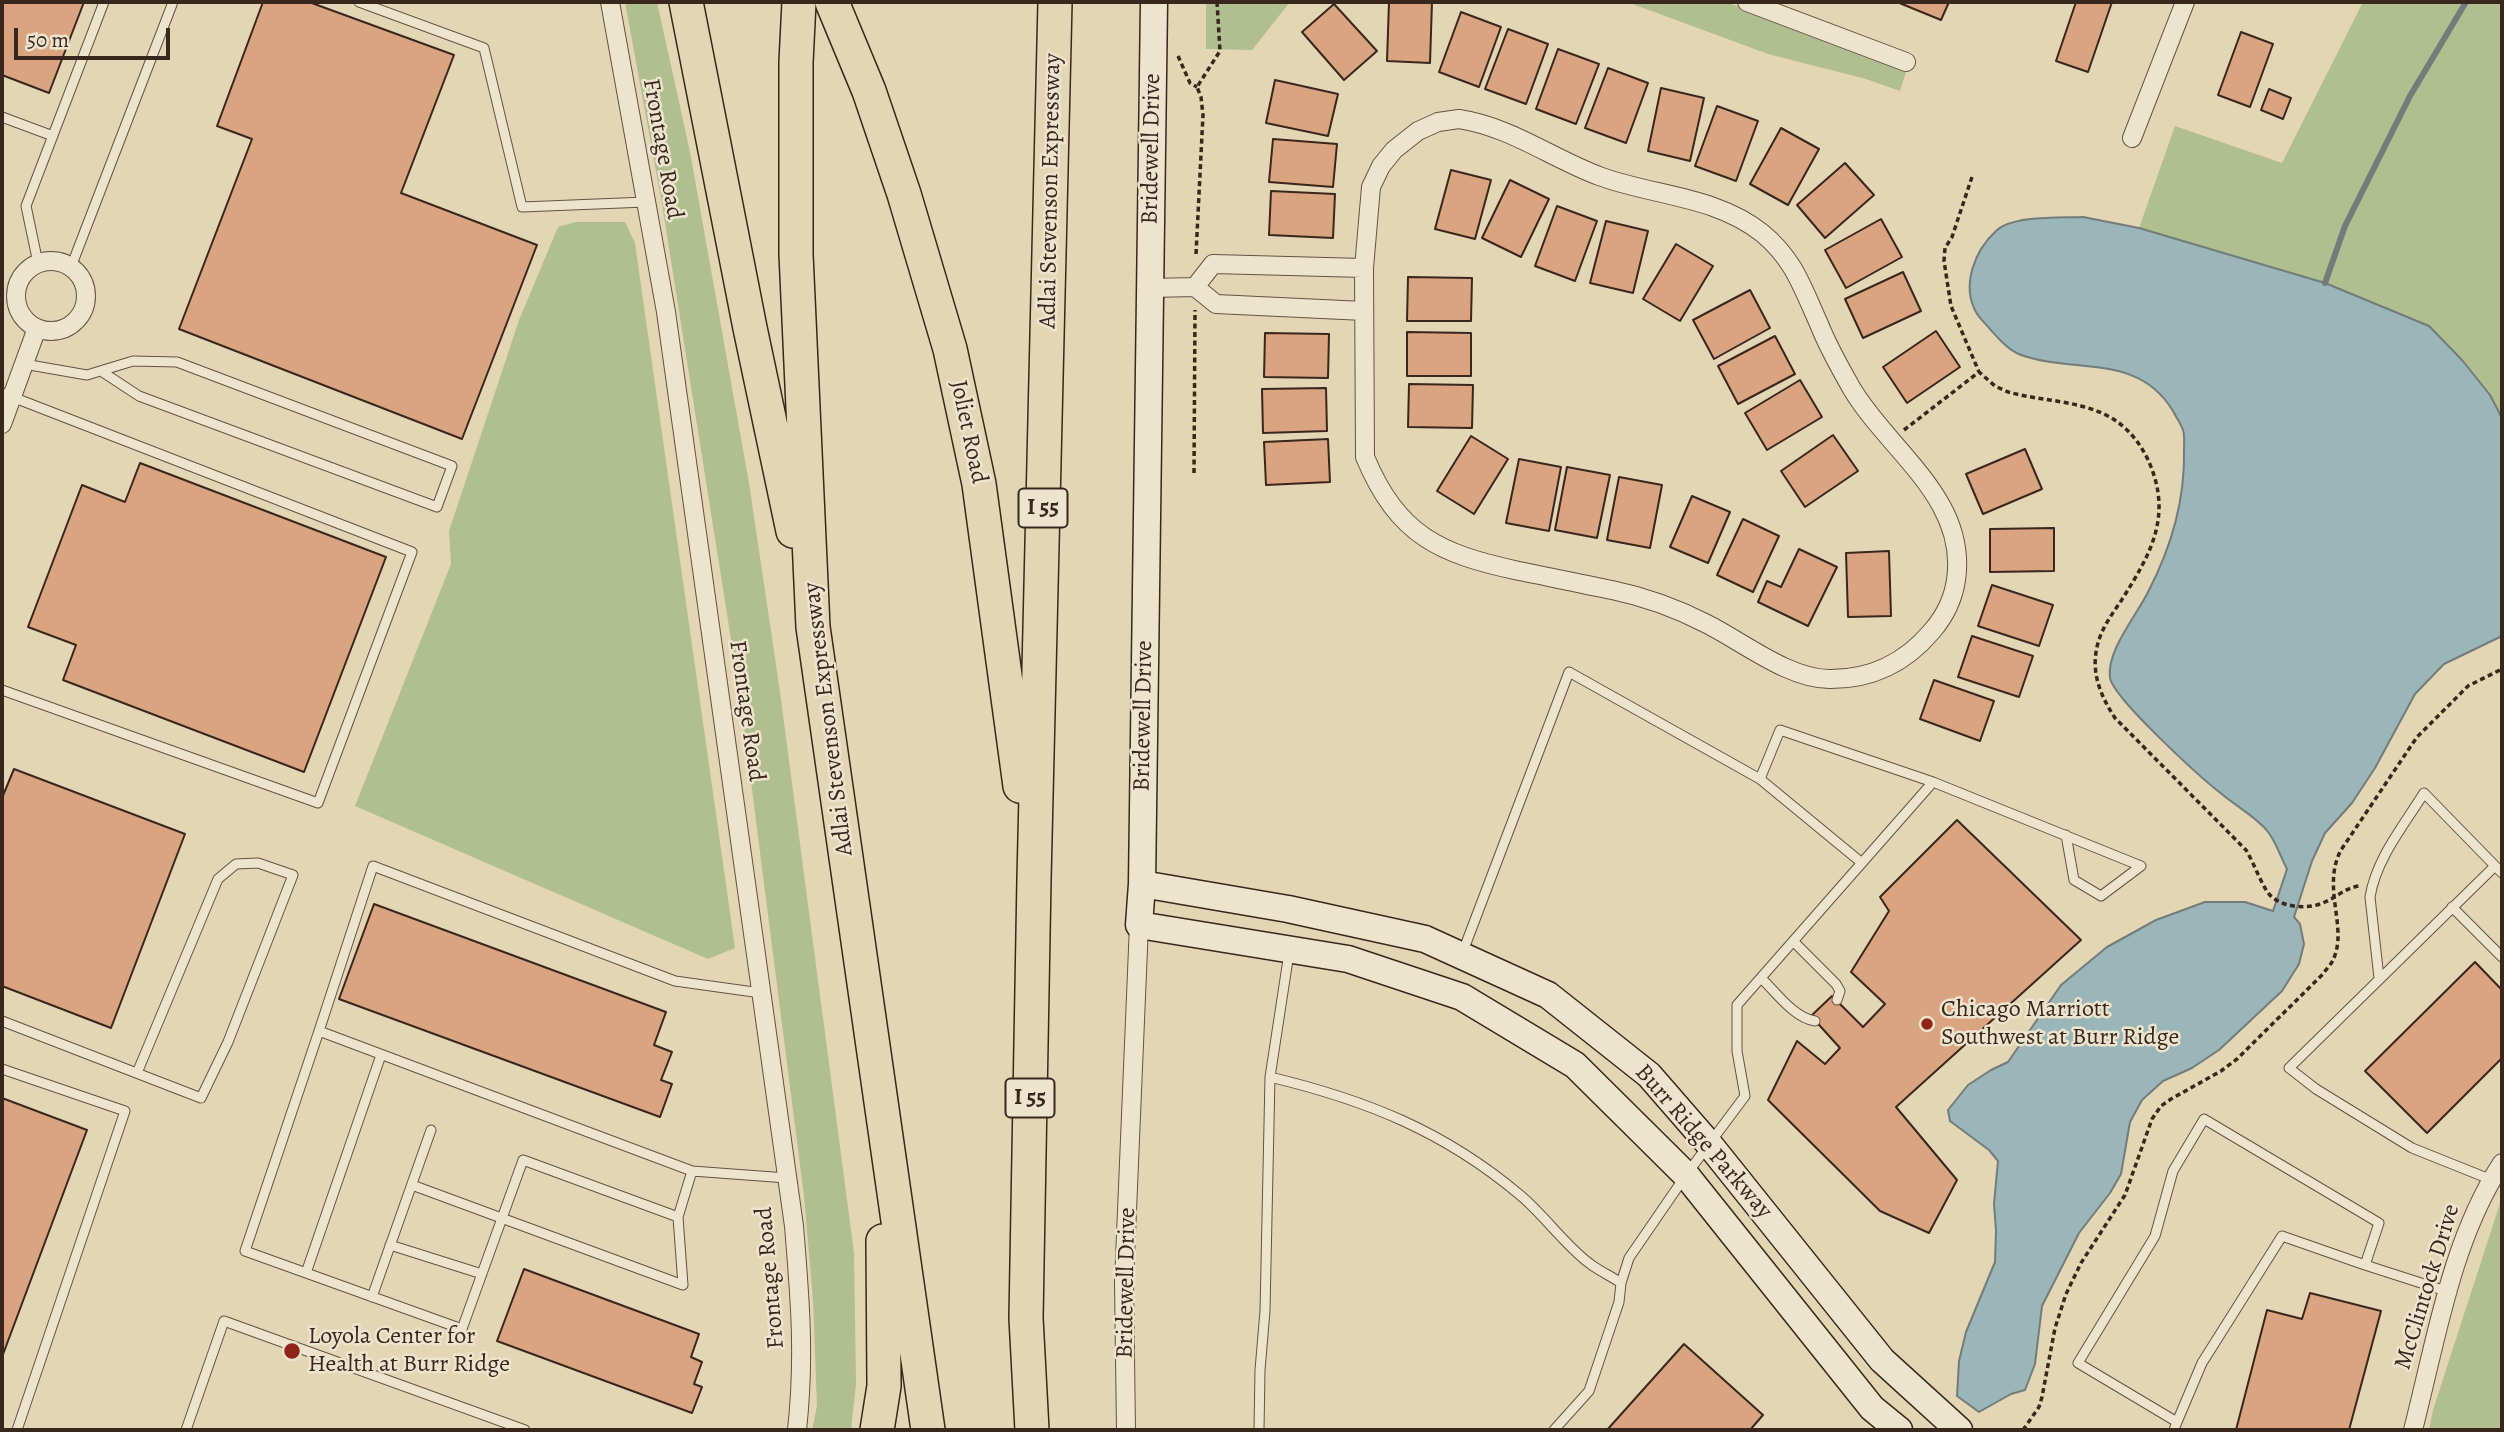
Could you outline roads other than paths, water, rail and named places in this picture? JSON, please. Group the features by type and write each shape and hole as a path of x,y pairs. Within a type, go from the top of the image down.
{"highway":[{"path":"686,2 750,328 813,627"},
{"name":"Adlai Stevenson Expressway","path":"799,2 796,62 796,254 813,627 929,1430"},
{"name":"Joliet Road","path":"832,2 869,91 904,194 950,349 979,484 1034,879"},
{"name":"Adlai Stevenson Expressway","path":"1032,1430 1026,1318 1055,2"},
{"path":"1052,136 1068,54 1072,2"},
{"path":"877,1430 884,1386 883,1123"},
{"path":"1026,1318 1057,1430"}],"street":[{"name":"Frontage Road","path":"610,2 666,312 787,1178 802,1318 803,1380 797,1430"},
{"name":"Bridewell Drive","path":"1126,1430 1124,1282 1142,884 1154,2"},
{"path":"1746,2 1906,62"},
{"path":"2132,138 2185,2"},
{"path":"1459,119 1491,125 1596,175 1704,204 1746,221 1763,234 1796,270 1835,359 1874,422 1940,501 1951,523 1958,564 1954,594 1943,619 1920,646 1894,665 1862,677 1826,680 1796,672 1707,624 1648,598 1482,563 1450,553 1425,539 1389,504 1365,457 1364,268 1371,187 1381,166 1394,150 1418,131 1437,122 1459,119"},
{"path":"61,262 71,267 85,285 84,308 70,326 48,331 37,328 27,322 20,312 16,301 20,278 38,263 61,262"},
{"path":"1195,287 1213,264 1364,268"},
{"path":"1150,288 1195,287 1216,304 1364,311"},
{"path":"2,424 7,395 24,364 37,328"},
{"name":"Burr Ridge Parkway","path":"1142,884 1288,909 1425,939 1548,995 1649,1074 1709,1143 1882,1360 1959,1430"},
{"name":"Burr Ridge Parkway","path":"1139,925 1348,959 1462,997 1575,1065 1686,1175 1872,1408 1899,1430"},
{"name":"McClintock Drive","path":"2413,1430 2468,1227 2502,1163"}],"lane":[{"path":"38,263 26,206 104,2"},
{"path":"71,267 173,2"},
{"path":"359,2 484,48 522,207 646,202"},
{"path":"2,117 53,136"},
{"path":"24,364 87,375 133,361 177,362 452,466 437,507 139,396 101,371"},
{"path":"2,690 318,803 412,552 7,395"},
{"path":"1461,956 1569,672 1760,779 1862,863"},
{"path":"1760,779 1780,730 1933,782 2066,835 2141,866 2101,896 2074,880 2066,835"},
{"path":"1554,1430 1589,1391 1619,1302 1621,1283 1629,1258 1745,1096 1737,1051 1737,1004 1933,782"},
{"path":"2379,978 2370,897 2372,885 2379,867 2424,793 2499,869 2452,907 2289,1068 2315,1089 2412,1148 2492,1180"},
{"path":"2,1021 201,1098 228,1042 293,875 258,863 236,864 218,879 137,1073"},
{"path":"678,1217 523,1160 462,1329 245,1251 373,866 675,981 761,993"},
{"path":"2452,907 2502,957"},
{"path":"1793,941 1836,984 1840,991 1837,1000"},
{"path":"1259,1430 1265,1311 1270,1077 1290,948"},
{"path":"1761,978 1797,1013 1815,1021"},
{"path":"319,1031 692,1171 787,1178"},
{"path":"306,1273 381,1055"},
{"path":"2,1069 125,1111 17,1430"},
{"path":"1270,1077 1371,1106 1430,1133 1478,1163 1521,1196 1588,1262 1621,1283"},
{"path":"2365,1265 2379,1223 2204,1119 2173,1171 2155,1236 2078,1363 2176,1426 2202,1363 2282,1236 2365,1265 2449,1292"},
{"path":"372,1297 431,1130"},
{"path":"412,1185 683,1285 678,1217 692,1171"},
{"path":"390,1245 482,1274"},
{"path":"186,1430 224,1321 525,1430"}],"water":[{"path":"2083,217 2139,228 2325,283 2429,326 2462,360 2490,395 2502,418 2502,636 2444,664 2415,694 2375,768 2352,803 2325,833 2312,861 2294,917 2300,924 2304,944 2299,964 2282,991 2219,1050 2192,1068 2163,1081 2142,1100 2130,1122 2121,1174 2079,1233 2042,1306 2035,1364 2025,1390 2011,1394 1979,1412 1957,1396 1959,1361 1966,1332 1995,1262 1994,1204 1998,1161 1989,1150 1950,1121 1948,1110 1968,1085 2008,1062 2061,985 2107,947 2156,920 2205,902 2245,902 2273,911 2287,869 2274,840 2264,827 2212,786 2160,738 2126,703 2110,678 2110,667 2117,645 2156,575 2175,524 2184,470 2184,435 2180,423 2159,393 2142,380 2104,368 2042,360 2017,353 2004,344 1980,318 1972,302 1970,280 1976,258 1996,231 2025,220"}],"waterway":[{"path":"2325,283 2345,226 2410,96 2466,2"}],"place":[{"name":"Chicago Marriott Southwest at Burr Ridge","path":"1927,1024"},
{"name":"Loyola Center for Health at Burr Ridge","path":"292,1351"}]}
